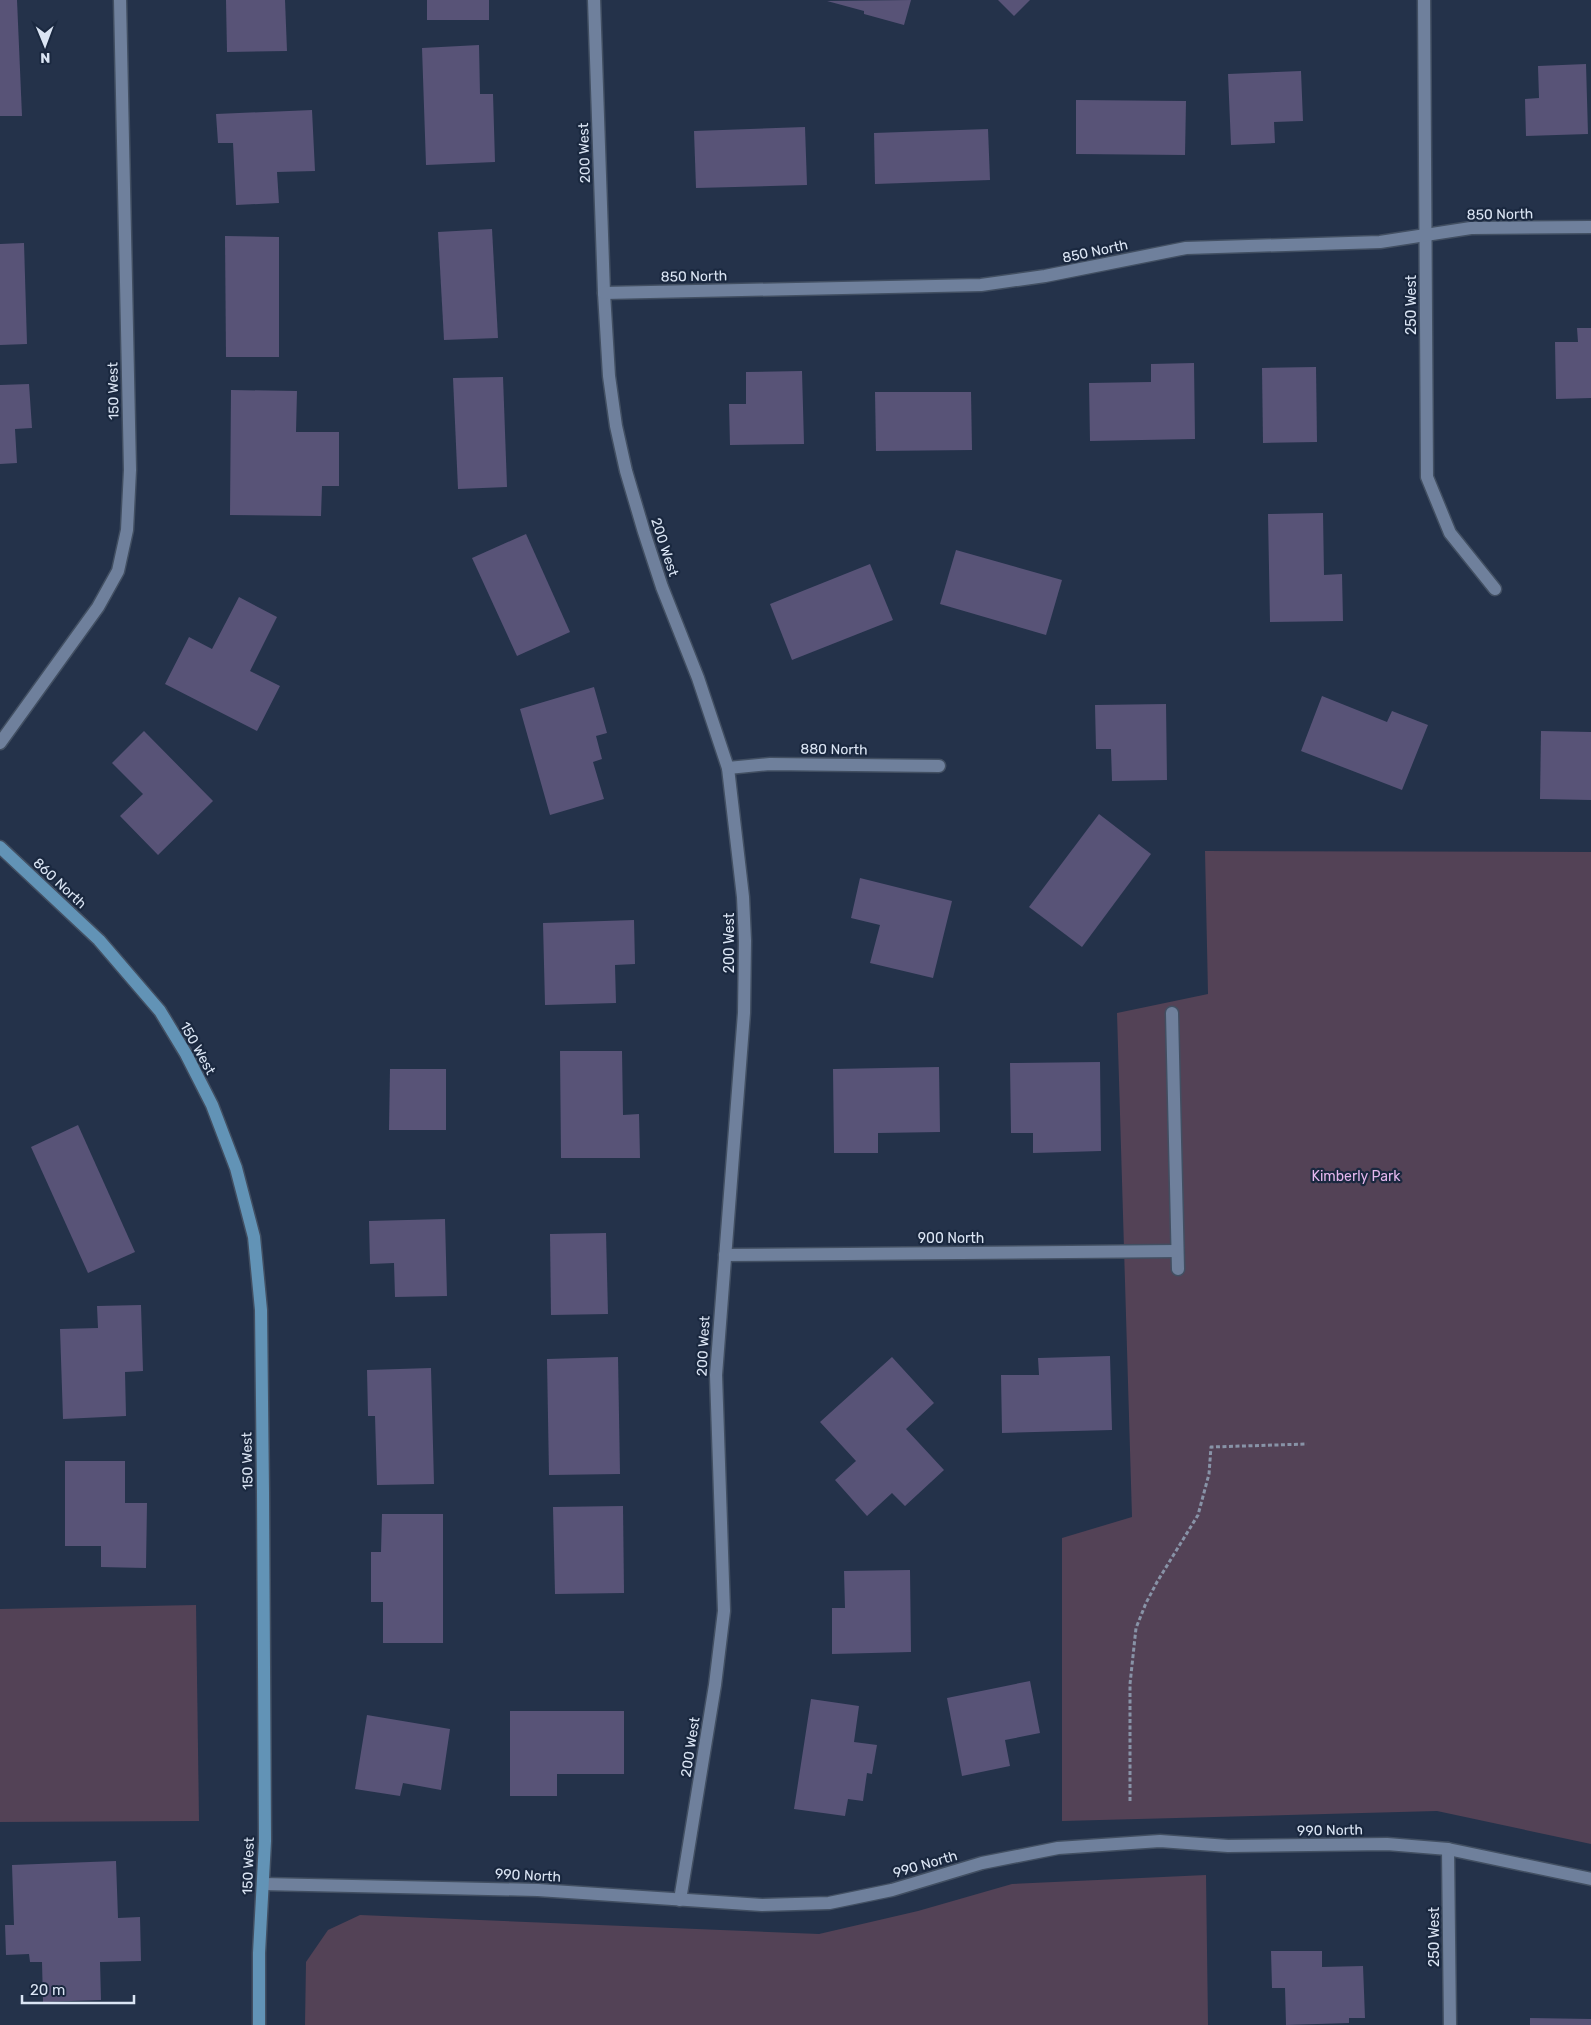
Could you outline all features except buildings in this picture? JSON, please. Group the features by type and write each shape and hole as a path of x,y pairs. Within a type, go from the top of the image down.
{"street":[{"name":"150 West","path":"0,743 98,607 118,571 127,530 130,460 120,0"},
{"name":"200 West","path":"594,0 604,293 609,376 616,426 626,471 662,587 698,678 728,768 744,897 744,1013 716,1375 724,1611 715,1685 680,1900"},
{"name":"250 West","path":"1424,0 1427,478 1450,533 1496,589"},
{"name":"850 North","path":"604,293 981,284 1045,276 1186,248 1380,242 1471,228 1591,228"},
{"name":"880 North","path":"728,768 770,764 939,766"},
{"name":"860 North","path":"0,846 99,940"},
{"name":"150 West","path":"99,940 160,1011 186,1054 212,1105 236,1168 254,1237 261,1310 265,1831 259,1953 259,2025"},
{"path":"1172,1013 1176,1251 1178,1269"},
{"name":"900 North","path":"725,1254 1176,1251"},
{"name":"990 North","path":"263,1884 519,1889 762,1905 829,1903 892,1890 982,1863 1058,1848 1151,1842 1228,1846 1387,1844 1448,1849 1591,1880"},
{"name":"250 West","path":"1448,1849 1450,2025"}],"path":[{"path":"1130,1801 1130,1684 1136,1628 1157,1582 1198,1515 1209,1474 1211,1447 1307,1444"}],"green space":[{"name":"Kimberly Park","path":"1205,851 1591,852 1591,1844 1437,1811 1062,1821 1062,1538 1132,1517 1117,1013 1208,994"},
{"path":"196,1605 199,1821 0,1822 0,1609"},
{"path":"1206,1875 1208,2025 305,2025 306,1962 328,1930 360,1915 819,1934 918,1911 1012,1884"}]}
